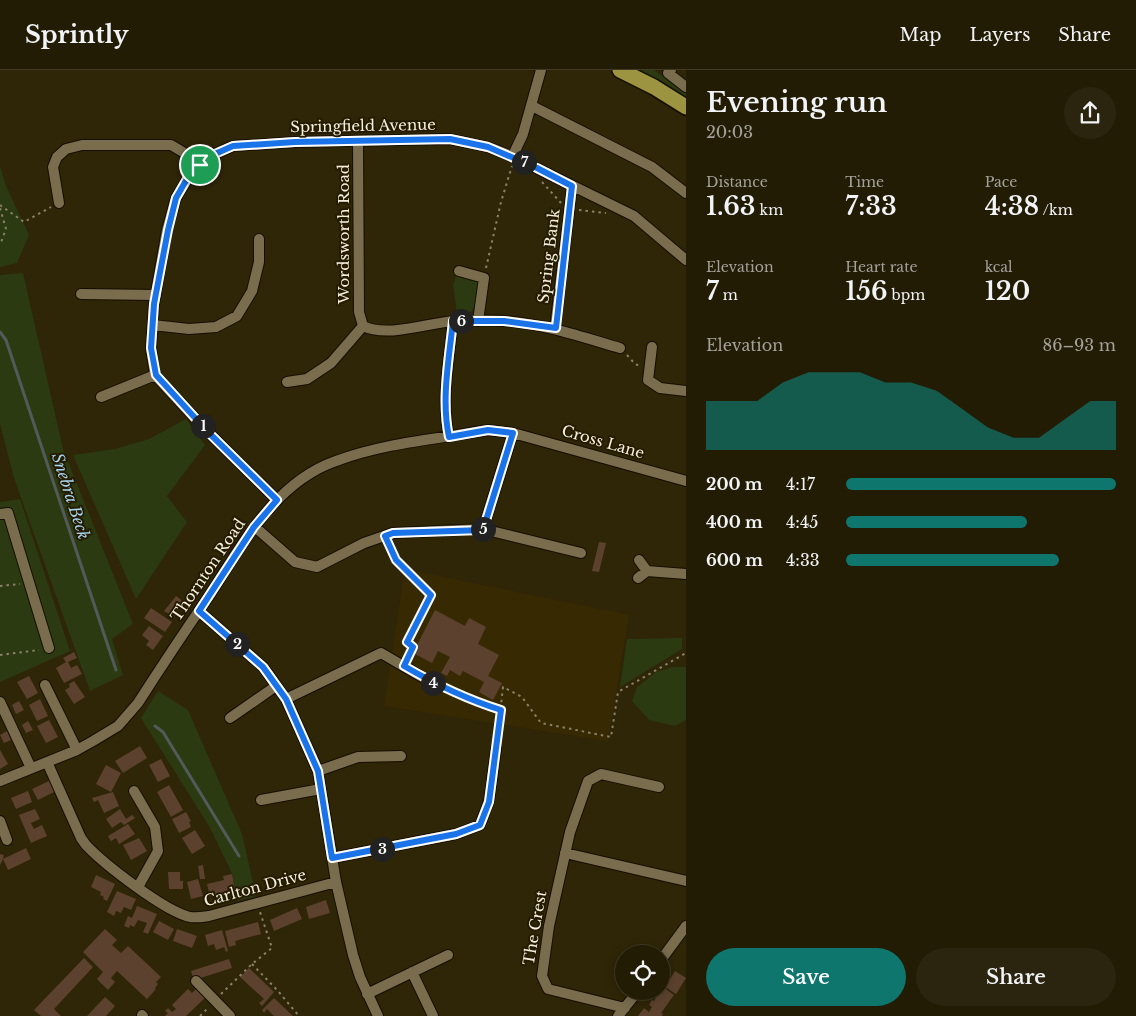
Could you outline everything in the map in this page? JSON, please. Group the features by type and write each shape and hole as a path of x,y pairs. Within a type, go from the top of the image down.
{"highway":[{"path":"620,70 654,87 686,107"}],"street":[{"path":"515,154 532,106 541,70"},
{"path":"668,71 686,87"},
{"path":"532,106 652,167 686,193"},
{"name":"Springfield Avenue","path":"156,375 151,348 156,295 176,198 191,172 208,157 233,146 295,142 450,139 488,147 515,154 572,186 634,216 686,260"},
{"name":"Wordsworth Road","path":"358,141 359,312 363,326"},
{"path":"59,203 53,168 57,157 66,149 82,145 171,145 200,165"},
{"name":"Spring Bank","path":"556,328 572,186"},
{"path":"153,325 189,329 216,327 237,316 252,291 259,262 259,239"},
{"path":"458,271 484,278 478,321"},
{"path":"81,294 156,295"},
{"path":"449,437 445,407 453,321"},
{"path":"287,382 307,378 331,363 363,326 372,331 453,321 504,321 556,328 620,348"},
{"path":"652,347 648,380 660,388 686,391"},
{"path":"101,397 156,375 207,431 277,500"},
{"name":"Thornton Road","path":"0,781 77,750 118,726 138,703 254,527 277,500 301,479 334,461 373,450 488,430 513,433"},
{"path":"483,530 513,433"},
{"name":"Cross Lane","path":"513,433 686,480"},
{"path":"0,514 8,513 49,648"},
{"path":"254,527 295,562 317,567 364,543 393,533 483,530 581,553"},
{"path":"639,560 647,571"},
{"path":"638,578 647,571 686,574"},
{"path":"199,611 263,667 286,699 318,771 336,882 353,955 367,994 378,1016"},
{"path":"286,699 381,653 436,684"},
{"path":"230,718 276,686"},
{"path":"50,689 77,750"},
{"path":"2,698 30,768"},
{"path":"332,858 456,834 480,825 489,802 496,749"},
{"path":"318,771 358,757 401,756"},
{"name":"Carlton Drive","path":"47,762 81,838 86,844 109,866 172,911 197,918 336,882"},
{"name":"The Crest","path":"622,1012 548,989 542,976 549,926 570,832 588,781 601,774 658,787"},
{"path":"261,800 320,789"},
{"path":"134,791 155,827 158,851 138,887"},
{"path":"0,821 7,840"},
{"path":"565,853 686,881"},
{"path":"670,948 686,928"},
{"path":"367,994 448,955"},
{"path":"412,972 432,1016"},
{"path":"196,981 230,1016"},
{"path":"622,1012 631,1000"}],"path":[{"path":"484,278 501,202 515,154"},
{"path":"0,206 24,222 59,203"},
{"path":"0,206 6,228 0,245"},
{"path":"620,348 635,364 649,370"},
{"path":"385,536 396,560 431,595 407,642 413,647 404,666"},
{"path":"0,586 29,583"},
{"path":"0,655 49,648"},
{"path":"496,749 503,687 522,697 541,723 611,737 618,692 686,653"},
{"path":"436,684 473,701 501,710"},
{"path":"200,1016 252,964 272,948 258,903"},
{"path":"252,964 278,991 298,1016"}],"shaded area":[{"path":"405,569 629,615 608,741 384,706"}],"green space":[{"path":"640,70 654,70 686,93 686,97"},
{"path":"0,167 6,186 29,235 17,263 0,267"},
{"path":"23,273 63,449 133,624 112,639 123,675 90,691 14,478 0,424 0,275"},
{"path":"458,273 480,281 477,301 471,312 457,313 453,284"},
{"path":"186,419 205,445 167,496 187,522 136,599 73,455 115,449 149,439"},
{"path":"20,499 70,651 0,682 0,502"},
{"path":"682,638 682,649 620,687 627,639"},
{"path":"673,667 686,667 686,720 675,726 649,720 632,701 637,687 656,672"},
{"path":"158,691 188,710 242,834 256,896 238,901 232,873 209,826 141,718"}],"building":[{"path":"599,542 606,543 599,572 592,571"},
{"path":"176,596 184,602 174,617 164,611"},
{"path":"151,608 172,622 165,632 144,618"},
{"path":"435,610 465,626 469,618 486,627 478,644 499,655 488,676 502,683 493,700 479,692 484,682 463,671 460,676 450,670 447,676 441,673 450,657 438,651 432,663 413,653"},
{"path":"149,626 163,636 153,650 146,645 149,641 142,635"},
{"path":"74,652 77,658 68,662 71,668 77,665 82,674 64,683 56,668 66,662 63,658"},
{"path":"29,676 38,693 27,699 17,682"},
{"path":"74,681 85,697 74,704 65,690"},
{"path":"40,699 48,716 37,721 29,705"},
{"path":"19,701 24,710 16,714 12,705"},
{"path":"49,720 58,737 46,743 37,726"},
{"path":"28,721 33,730 26,733 22,725"},
{"path":"7,731 11,740 4,743 0,735"},
{"path":"140,746 147,758 123,773 115,761"},
{"path":"0,750 8,764 0,769"},
{"path":"161,759 170,776 158,782 149,765"},
{"path":"106,765 121,773 111,792 96,784"},
{"path":"51,780 56,791 38,800 32,789"},
{"path":"169,785 183,810 171,817 157,792"},
{"path":"28,791 32,802 16,809 11,798"},
{"path":"113,792 119,806 104,813 98,800 94,802 92,798"},
{"path":"35,809 40,819 31,823 34,829 42,825 47,836 31,843 19,815"},
{"path":"120,809 126,819 132,815 135,818 124,825 121,822 112,828 106,819"},
{"path":"186,812 191,821 189,822 191,827 179,833 172,819"},
{"path":"128,824 135,834 119,844 116,838 111,841 108,836"},
{"path":"195,830 205,846 192,854 182,838"},
{"path":"139,838 147,851 131,860 123,845"},
{"path":"26,848 31,859 8,870 3,859"},
{"path":"0,854 4,855 0,865"},
{"path":"203,865 205,879 200,879 198,866"},
{"path":"168,872 180,872 180,881 183,881 183,889 169,889"},
{"path":"232,874 235,890 210,896 207,884 224,880 223,876"},
{"path":"96,875 115,884 107,901 100,895 101,892 91,887"},
{"path":"198,879 203,896 191,899 187,882"},
{"path":"117,891 136,899 131,910 124,907 121,913 116,911 114,916 107,912"},
{"path":"326,900 330,913 309,919 306,907"},
{"path":"137,906 157,914 148,934 143,932 147,923 138,920 134,927 130,925 129,928 124,926 128,916 132,918"},
{"path":"297,908 302,919 274,931 270,920"},
{"path":"159,921 174,929 168,940 153,932"},
{"path":"258,922 261,934 235,941 236,945 229,947 225,931"},
{"path":"105,929 117,940 112,945 121,953 128,946 161,977 156,982 158,984 156,989 147,999 117,971 111,978 115,982 108,990 97,979 103,972 83,952"},
{"path":"177,929 197,936 192,948 173,941"},
{"path":"222,930 228,951 226,952 224,947 216,950 214,944 208,946 205,935"},
{"path":"84,958 93,967 54,1009 61,1016 41,1016 34,1010"},
{"path":"229,959 232,968 194,980 191,971"},
{"path":"249,968 274,992 262,1006 259,1003 264,999 240,977"},
{"path":"675,971 686,978 676,994 670,990 670,979"},
{"path":"198,987 207,996 186,1016 165,1016 168,1013 165,1011 168,1008 172,1012 176,1009 172,1005 188,989 192,993"},
{"path":"670,992 674,995 661,1013 663,1014 662,1016 638,1016 644,1008 649,1012 652,1007 649,1005 652,1000 670,1000"},
{"path":"105,997 115,1006 106,1016 87,1016"},
{"path":"274,998 293,1016 274,1016 267,1009 264,1013 262,1010"}],"waterway":[{"name":"Snebra Beck","path":"0,332 6,340 116,670"},
{"name":"Snebra Beck","path":"155,726 163,732 239,856"}],"route":[{"path":"450,139 488,147 514,157 572,186 556,328 504,321 453,321 445,407 449,437 488,430 513,433 483,530 393,533 385,536 396,560 431,595 407,642 413,647 404,666 436,684 473,701 501,710 489,802 480,825 456,834 332,858 318,771 286,699 263,667 199,611 254,527 277,500 207,431 156,375 151,348 154,304 168,230 176,198 191,172 200,165 208,157 233,146 295,142 450,139"}]}
